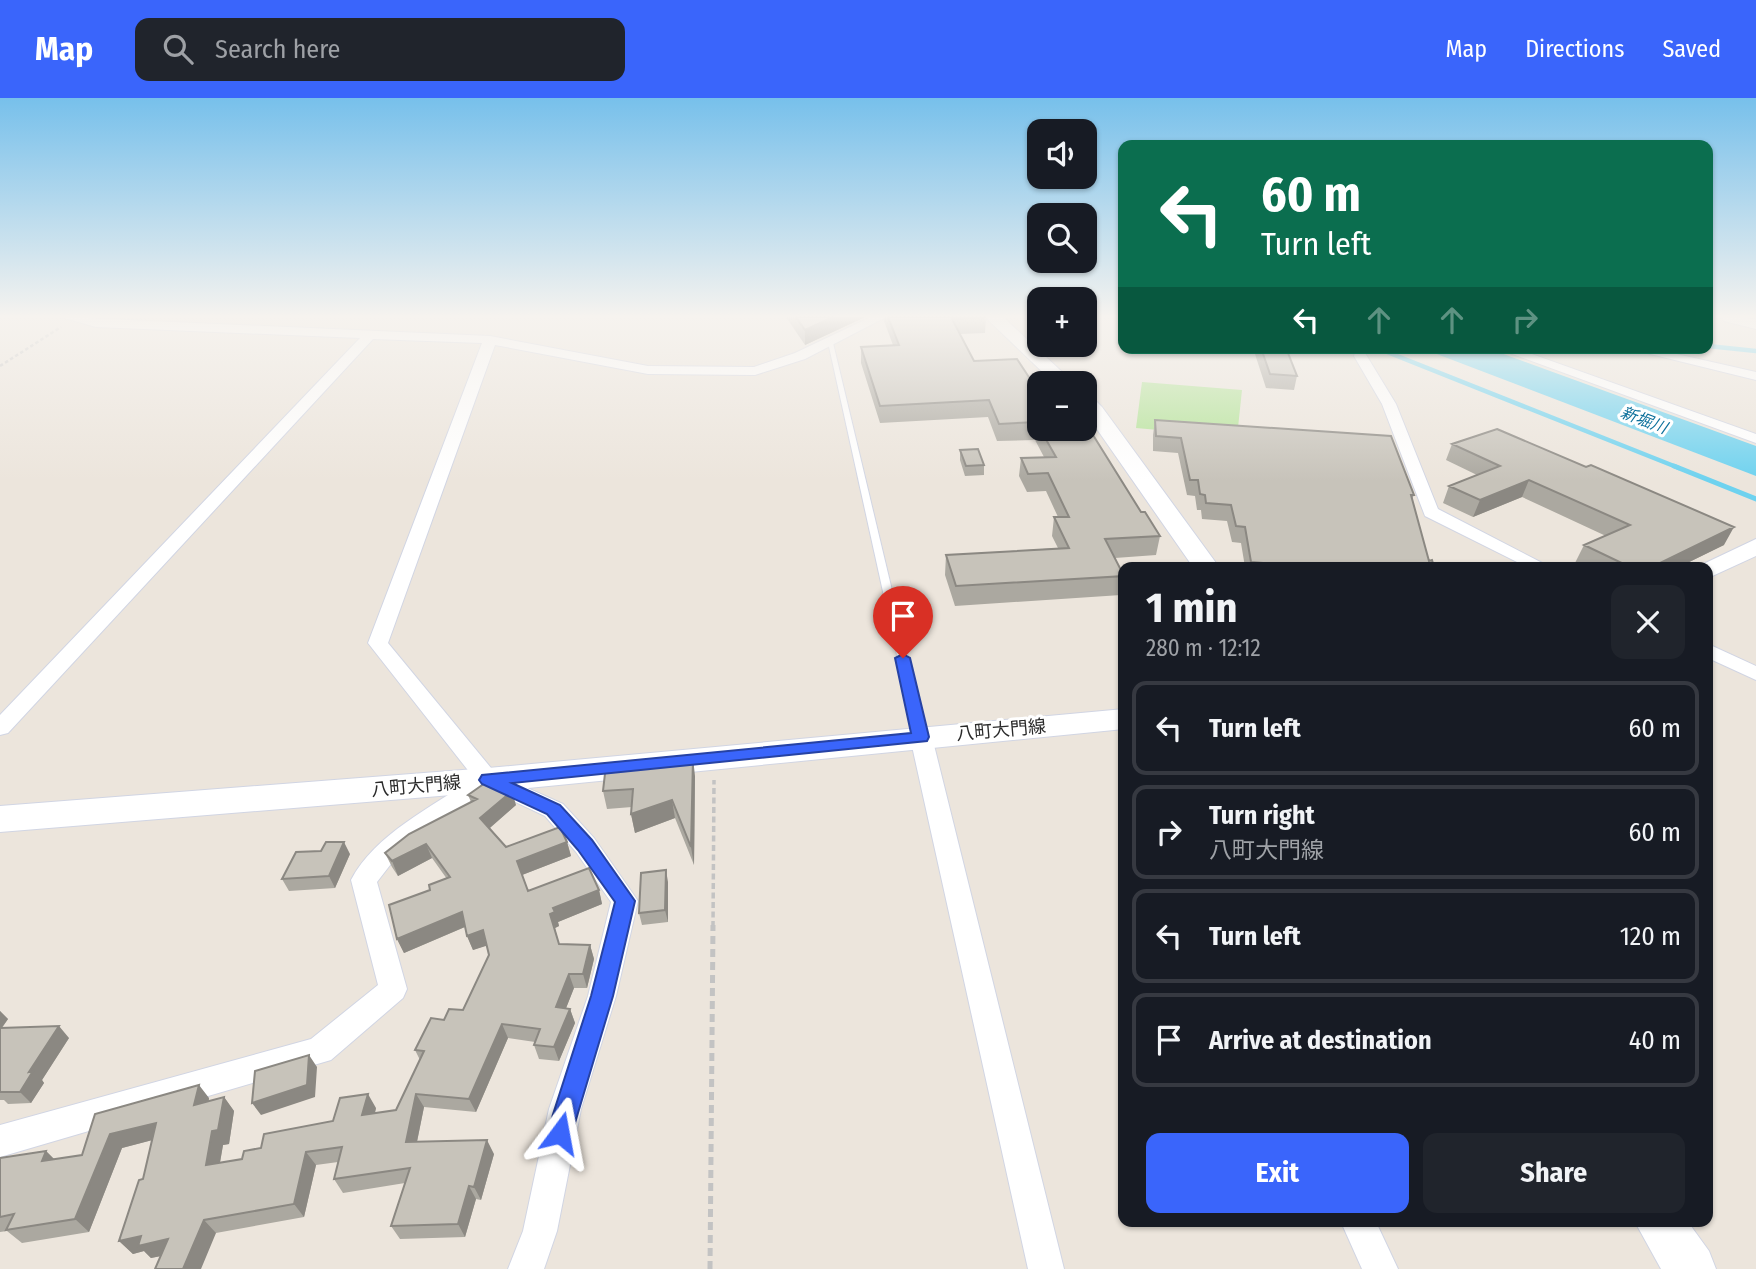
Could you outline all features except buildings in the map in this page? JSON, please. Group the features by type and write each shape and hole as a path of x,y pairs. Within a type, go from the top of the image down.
{"main road":[{"path":"1097,414 1202,562"},
{"path":"1713,568 1756,546"},
{"name":"八町大門線","path":"0,819 488,780 1118,720"},
{"path":"1662,1227 1691,1269"}],"street":[{"path":"0,728 335,372"},
{"path":"478,372 378,643 488,780 554,810 585,845 625,901 602,996 565,1109 540,1231 526,1269"},
{"path":"1369,372 1389,404 1431,512 1531,562"},
{"path":"1568,372 1756,439"},
{"path":"1737,372 1756,376"},
{"path":"1713,652 1756,674"},
{"path":"921,737 1046,1269"},
{"path":"0,1141 320,1050 393,989 364,880 371,867 384,853 488,780"},
{"path":"1360,1227 1380,1269"}],"lane":[{"path":"838,372 921,737"}],"path":[{"path":"710,1269 715,757"}],"green space":[{"path":"1142,382 1242,390 1237,437 1136,428"}],"water":[{"name":"新堀川","path":"1483,372 1552,372 1756,446 1756,476"}],"waterway":[{"path":"1437,372 1677,467"},
{"path":"1677,467 1756,499"}],"route":[{"path":"560,1133 565,1109 602,996 625,901 585,845 554,810 488,780 921,737 903,658"}]}
